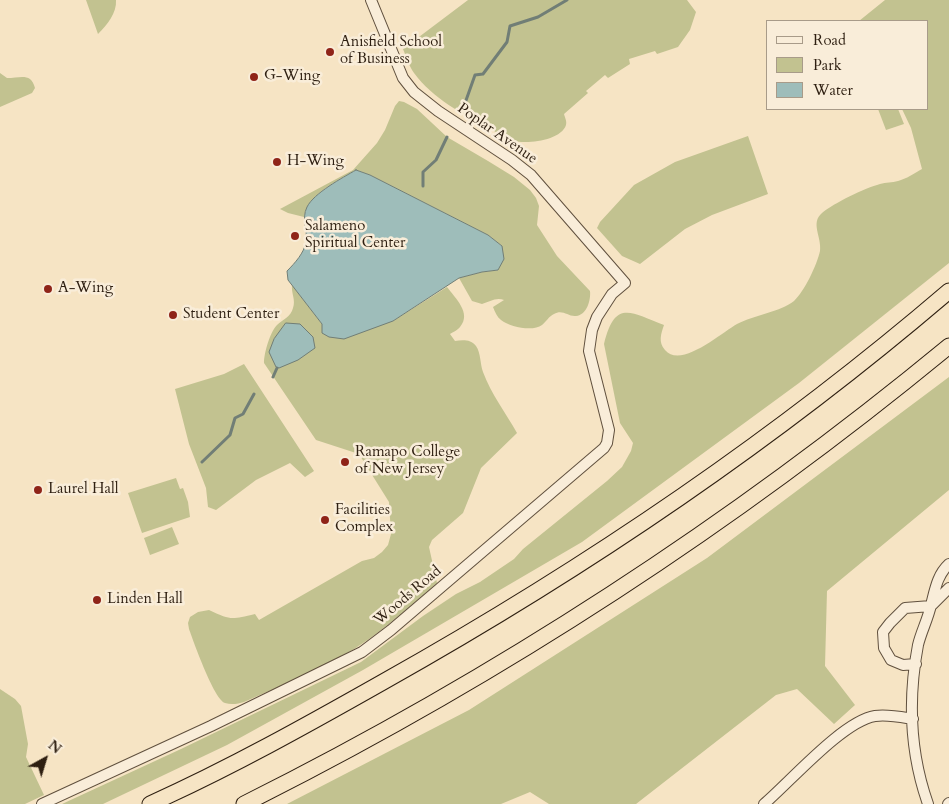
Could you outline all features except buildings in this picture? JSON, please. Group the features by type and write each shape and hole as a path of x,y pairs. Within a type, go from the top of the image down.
{"highway":[{"path":"150,804 311,723 454,642 577,566 683,495 765,436 858,365 949,291"},
{"path":"244,804 434,703 616,592 768,487 949,346"}],"street":[{"name":"Poplar Avenue","path":"371,0 403,78 414,92 438,112 512,160 531,175 625,283"},
{"name":"Woods Road","path":"42,804 211,726 362,652 391,630 604,448 607,443 609,430 589,351 592,330 597,316 612,294 625,283"},
{"path":"928,804 920,782 915,758 913,719 916,664 919,644 937,581 944,568 949,564"},
{"path":"916,664 903,665 891,660 884,648 883,632 906,608 931,606 949,588"},
{"path":"764,804 852,725 875,716 887,715 913,719"}],"green space":[{"path":"86,0 116,0 113,14 98,34"},
{"path":"468,0 687,0 696,12 690,30 678,47 657,54 655,51 629,59 630,64 608,78 605,75 586,91 588,93 564,114 566,125 557,135 533,142 524,142 511,140 503,136 439,98 421,82 406,58 403,49"},
{"path":"885,0 949,0 949,263 799,383 582,542 363,670 227,745 103,804 62,804 361,662 423,616 514,559 523,549 607,481 622,467 631,451 633,443 620,423 604,344 613,320 619,315 633,313 664,325 661,344 672,355 681,355 701,347 737,324 782,308 794,301 806,285 820,251 817,221 822,213 858,192 880,184 896,182 922,169 911,128 902,110 929,110 929,20 860,20"},
{"path":"0,73 7,78 28,78 35,88 32,93 0,107"},
{"path":"399,101 417,109 447,137 514,177 530,190 539,206 537,225 557,256 590,291 589,303 583,313 573,316 557,313 542,325 533,328 516,327 505,323 495,313 493,307 504,300 495,299 482,304 472,301 459,278 498,270 502,246 488,235 370,175 356,170 317,195 308,206 304,217 280,209 353,170 377,143"},
{"path":"878,110 898,110 904,124 886,130"},
{"path":"748,136 768,194 712,215 685,229 640,264 622,256 597,228 600,222 634,185 675,162"},
{"path":"292,285 322,324 322,333 393,321 447,287 461,306 464,316 460,327 450,334 455,341 469,341 476,346 486,380 517,433 481,468 463,513 432,540 429,547 437,583 378,632 339,658 244,702 227,704 215,692 205,670 189,629 190,617 198,612 209,610 231,618 255,614 259,620 362,561 374,558 388,545 391,534 389,502 359,454 316,440 264,363 266,348 272,332 292,311 294,302"},
{"path":"244,364 314,471 305,477 290,463 256,480 216,510 208,507 206,488 189,444 175,389 224,374"},
{"path":"949,377 949,490 827,591 825,666 855,705 834,724 797,689 776,695 636,804 549,804 530,792 501,804 287,804 469,710 707,558"},
{"path":"176,478 180,489 183,488 188,502 190,517 142,533 128,493"},
{"path":"172,527 179,544 150,555 144,538"},
{"path":"0,689 15,699 21,706 28,744 26,757 44,795 25,804 0,804"}],"water":[{"path":"356,170 370,175 488,235 502,246 504,259 498,270 459,278 393,321 344,339 329,337 322,333 322,324 288,280 287,271 299,258 305,246 305,211 307,207 316,196 329,186"},
{"path":"286,323 300,324 313,337 315,348 298,360 279,368 276,367 269,352 274,339"}],"waterway":[{"path":"464,106 475,75 483,74 507,42 510,26 538,17 567,0"},
{"path":"423,186 423,172 436,160 447,137"},
{"path":"273,377 277,368"},
{"path":"202,462 230,435 235,418 243,414 254,394"}],"place":[{"name":"Anisfield School of Business","path":"330,52"},
{"name":"G-Wing","path":"254,77"},
{"name":"H-Wing","path":"277,162"},
{"name":"Salameno Spiritual Center","path":"295,236"},
{"name":"A-Wing","path":"48,289"},
{"name":"Student Center","path":"173,315"},
{"name":"Ramapo College of New Jersey","path":"345,462"},
{"name":"Laurel Hall","path":"38,490"},
{"name":"Facilities Complex","path":"325,520"},
{"name":"Linden Hall","path":"97,600"}]}
